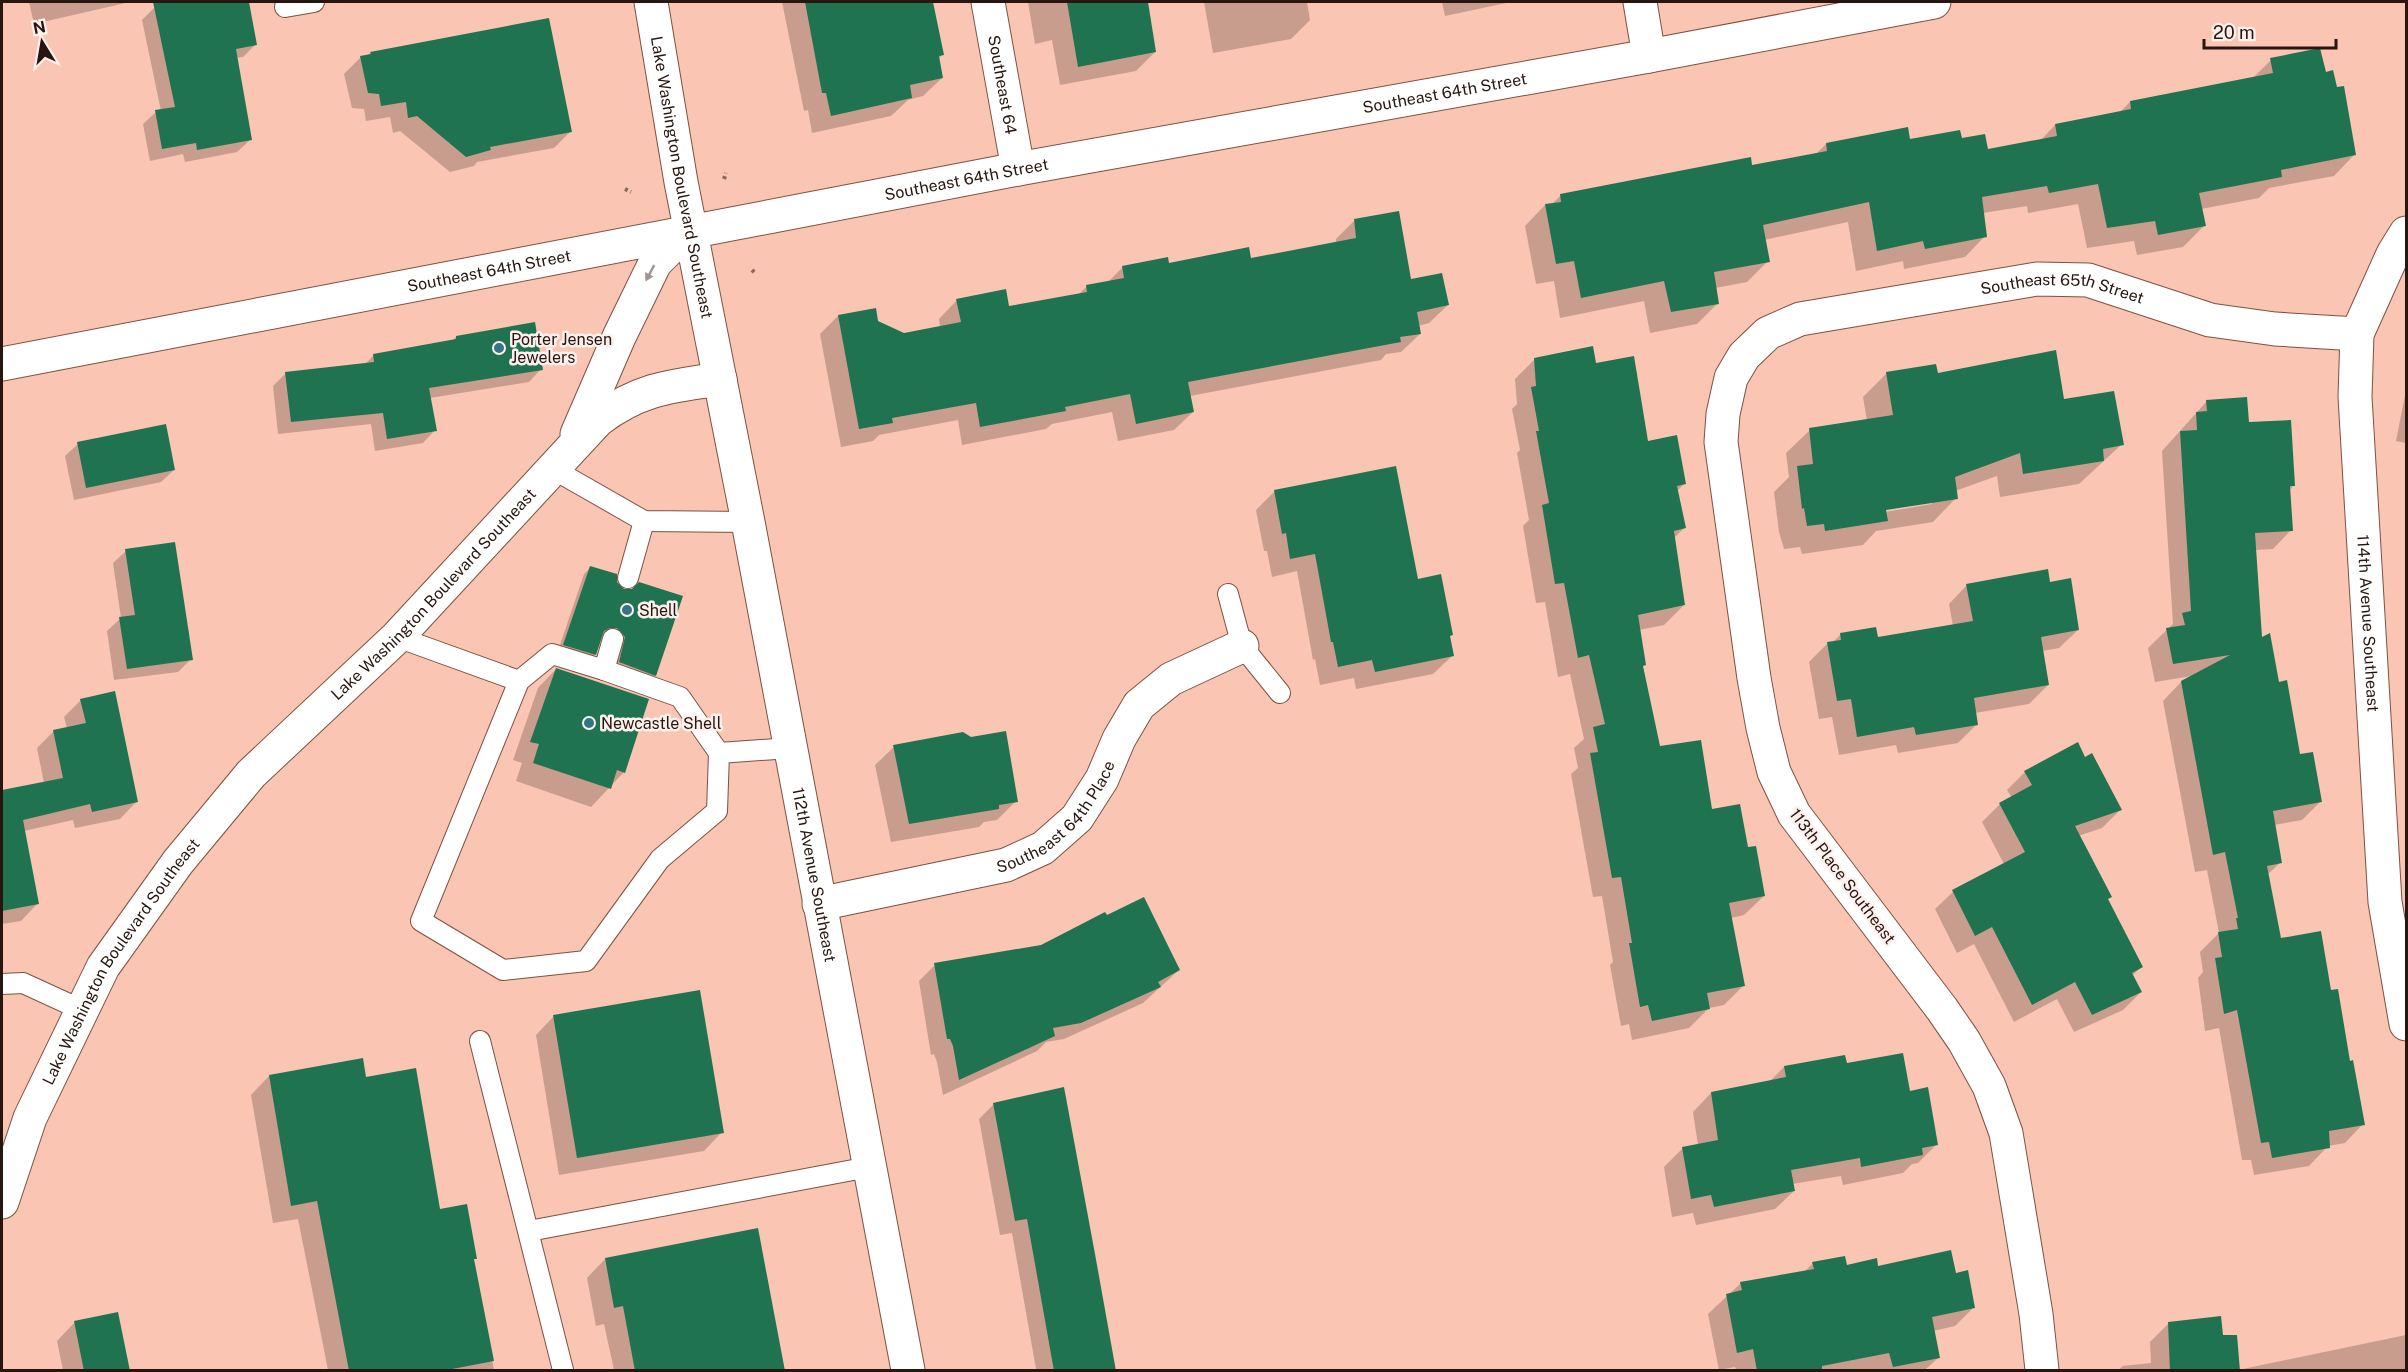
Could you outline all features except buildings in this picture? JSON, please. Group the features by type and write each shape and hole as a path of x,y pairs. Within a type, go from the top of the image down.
{"street":[{"name":"Lake Washington Boulevard Southeast","path":"2,1202 30,1118 103,967 178,862 243,783 396,637 598,420 631,398 664,388 720,379 691,232 651,2"},
{"name":"Southeast 64","path":"988,2 1018,169"},
{"path":"1640,2 1649,56"},
{"name":"Southeast 64th Street","path":"2,364 1018,169 1649,56 1934,2"},
{"path":"561,460 656,262 691,232"},
{"name":"114th Avenue Southeast","path":"2406,233 2393,254 2357,334 2355,397 2393,826 2385,902 2406,1024"},
{"name":"Southeast 65th Street","path":"1768,333 1800,319 2047,279 2088,280 2210,320 2275,330 2357,334"},
{"name":"113th Place Southeast","path":"1768,333 1744,356 1731,378 1723,414 1721,441 1763,728 1772,761 1794,814 1942,1009 1964,1041 1989,1086 2006,1133 2036,1314 2042,1371"},
{"name":"112th Avenue Southeast","path":"720,379 908,1371"},
{"name":"Southeast 64th Place","path":"819,904 1006,865 1043,848 1077,818 1102,779 1119,739 1139,705 1171,679 1242,646"}],"lane":[{"path":"285,7 314,2"},
{"path":"561,460 645,521 748,522"},
{"path":"628,578 645,521"},
{"path":"1228,594 1242,646 1280,693"},
{"path":"396,637 519,681"},
{"path":"604,670 613,639"},
{"path":"552,654 604,670 680,697 719,753 717,812 660,859 586,961 503,970 421,921 519,681 552,654"},
{"path":"719,753 790,748"},
{"path":"2,984 23,983 82,1010"},
{"path":"480,1041 563,1371"},
{"path":"529,1231 869,1167"}],"path":[{"path":"724,179 726,173"},
{"path":"625,189 631,192"},
{"path":"752,270 756,274"}],"place":[{"name":"Porter Jensen Jewelers","path":"499,348"},
{"name":"Shell","path":"627,610"},
{"name":"Newcastle Shell","path":"589,723"}]}
